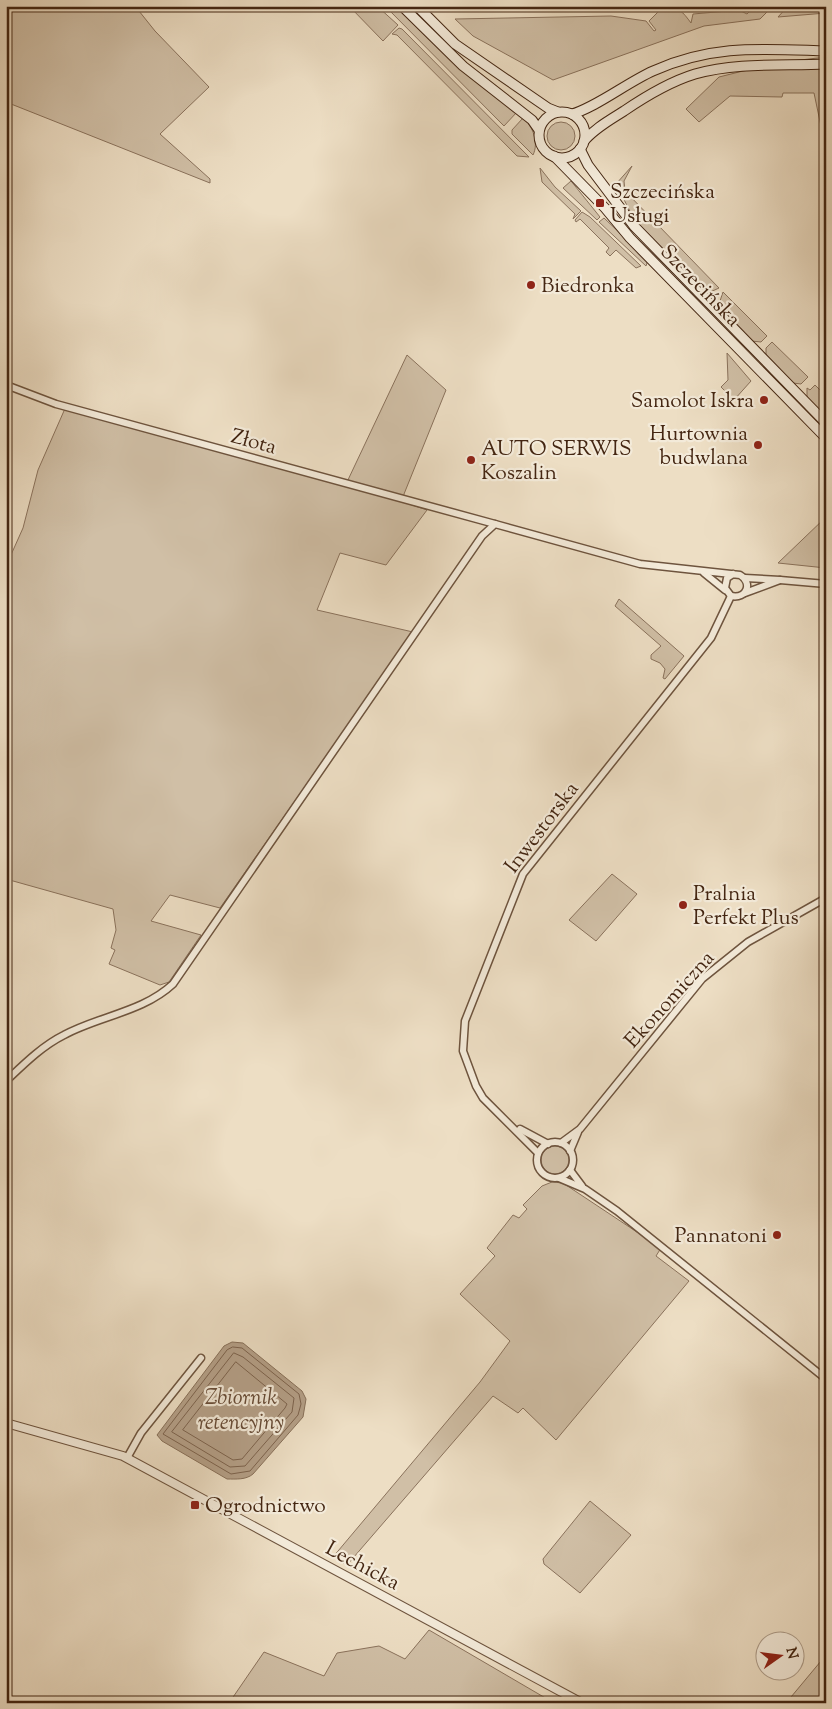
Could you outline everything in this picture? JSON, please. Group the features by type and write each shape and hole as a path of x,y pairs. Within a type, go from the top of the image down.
{"main road":[{"path":"402,6 463,66 532,120 539,130 542,147 554,156 568,157 582,145 591,132 664,86 693,75 731,67 826,64"},
{"path":"417,6 455,44 548,108 572,114 582,112 624,86 653,71 701,54 729,49 825,51"},
{"path":"539,130 544,120 558,112"},
{"path":"572,114 583,127 582,145"},
{"name":"Szczecińska","path":"582,145 588,165 634,226 826,423"},
{"name":"Szczecińska","path":"554,156 605,208 630,238 826,438"}],"street":[{"name":"Złota","path":"6,385 56,404 640,564 733,574"},
{"path":"6,1080 36,1054 64,1034 140,1005 158,996 173,984 482,536 495,524"},
{"path":"701,572 731,596 739,597 780,580"},
{"path":"725,590 725,581 733,574 745,578 826,584"},
{"path":"745,578 748,586 745,593"},
{"name":"Inwestorska","path":"548,1144 514,1126 499,1115 479,1092 463,1051 465,1021 516,889 535,856 711,638 731,596"},
{"name":"Ekonomiczna","path":"561,1143 580,1128 702,980 748,942 826,898"},
{"name":"Inwestorska","path":"514,1126 538,1153"},
{"name":"Ekonomiczna","path":"570,1151 580,1128"},
{"path":"559,1178 570,1170 573,1161 570,1151 561,1143 548,1144 538,1153 537,1164 542,1173 585,1189 664,1246 826,1379"},
{"path":"570,1170 585,1189"},
{"path":"127,1458 142,1433 201,1358"},
{"name":"Lechicka","path":"6,1423 127,1458 582,1703"}],"shaded area":[{"path":"6,6 135,6 155,31 209,87 160,134 210,179 210,183 6,102"},
{"path":"349,6 377,6 398,25 383,41"},
{"path":"385,6 396,6 450,59 517,112 504,126"},
{"path":"664,6 680,10 691,23 693,14 739,10 747,14 755,6 773,6 760,19 704,26 553,80 473,36 455,19 611,16 646,21 654,31 656,30 649,21"},
{"path":"788,6 826,6 826,13 778,17"},
{"path":"399,28 529,157 517,156 397,35 392,34"},
{"path":"826,57 826,150 814,93 783,93 782,97 730,96 699,122 686,109 719,77 775,63"},
{"path":"523,118 530,125 534,135 535,150 533,155 512,134 512,130"},
{"path":"561,122 571,126 575,136 571,146 561,150 551,146 547,136 551,126"},
{"path":"632,166 624,181 625,191 719,288 706,294 636,223 616,184"},
{"path":"540,168 555,187 581,211 573,219 575,214 542,182"},
{"path":"571,181 600,217 597,220 563,188"},
{"path":"582,212 590,217 641,266 636,268 616,250 610,256 606,252 609,248 580,219 576,222 575,220"},
{"path":"604,218 648,260 646,266 599,222"},
{"path":"723,292 767,336 761,342 751,341 718,307"},
{"path":"772,342 808,377 801,384 793,383 766,357 766,348"},
{"path":"727,353 751,381 734,400 721,387 728,380"},
{"path":"407,355 446,390 404,494 403,502 427,510 386,565 340,553 317,610 413,632 220,908 170,895 151,921 201,935 169,982 160,985 109,964 115,950 111,948 116,930 113,909 6,879 6,566 23,528 38,470 67,404 347,482"},
{"path":"815,385 826,396 826,416 807,398 807,388 810,390"},
{"path":"826,517 826,568 778,563"},
{"path":"619,599 684,656 665,679 663,678 665,669 660,663 651,659 651,655 661,646 615,606"},
{"path":"612,874 637,894 596,941 569,920"},
{"path":"555,1146 565,1150 569,1160 565,1170 555,1174 545,1170 541,1160 545,1150"},
{"path":"552,1182 563,1183 661,1248 656,1256 689,1281 556,1440 523,1408 518,1413 493,1396 347,1565 333,1557 480,1382 510,1341 460,1294 495,1256 487,1248 513,1215 519,1218 527,1209 523,1205 542,1186"},
{"path":"590,1501 631,1535 580,1593 544,1564 543,1559"},
{"path":"429,1630 554,1703 229,1703 264,1652 324,1676 337,1653 379,1646 405,1659"},
{"path":"826,1655 826,1703 786,1703"}],"water":[{"name":"Zbiornik retencyjny","path":"232,1342 243,1343 302,1391 306,1399 303,1417 253,1474 237,1479 227,1479 162,1441 157,1435 224,1346"}],"place":[{"name":"Szczecińska Usługi","path":"600,203"},
{"name":"Biedronka","path":"531,285"},
{"name":"Samolot Iskra","path":"764,400"},
{"name":"Hurtownia budwlana","path":"758,445"},
{"name":"AUTO SERWIS Koszalin","path":"471,460"},
{"name":"Pralnia Perfekt Plus","path":"683,905"},
{"name":"Pannatoni","path":"777,1235"},
{"name":"Ogrodnictwo","path":"195,1505"}]}
